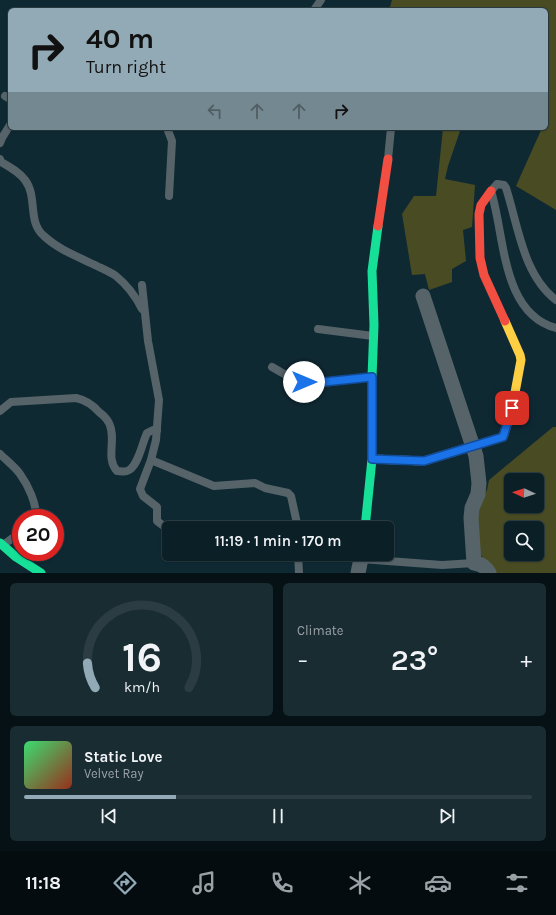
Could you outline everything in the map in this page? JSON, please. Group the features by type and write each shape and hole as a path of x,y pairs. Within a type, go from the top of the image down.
{"street":[{"path":"366,521 372,459 372,377 374,336 372,271 388,159"},
{"path":"372,459 424,461 503,437 512,408 521,360 488,287 480,258 479,214 481,206 491,191"},
{"path":"423,296 474,446 479,483 478,494 472,508 471,518 474,563 485,567 489,573"},
{"path":"1,545 16,557 42,573"}],"lane":[{"path":"0,143 8,128"},
{"path":"168,130 172,141 169,196"},
{"path":"388,159 391,130"},
{"path":"0,160 20,174 26,181 33,204 36,227 44,236 61,248 114,275 135,296 145,313"},
{"path":"556,300 545,290 534,272 526,256 506,188 504,185 497,184 491,191 507,266 515,291 526,309 549,326 556,328"},
{"path":"142,286 148,341 159,400 157,430 151,460 141,485 141,493 155,505 157,521 162,525"},
{"path":"318,329 374,336"},
{"path":"272,367 292,378 309,382 372,377"},
{"path":"0,411 11,402 76,398 84,400 97,409 106,418 110,425 112,437 111,458 117,471 127,471 136,464 147,433 157,430"},
{"path":"0,454 20,473 35,504 36,509"},
{"path":"151,460 214,486 255,484 265,488 288,493 291,496 296,521"},
{"path":"1,545 12,538"},
{"path":"298,561 299,573"},
{"path":"360,562 442,565 474,563"}],"green space":[{"path":"392,0 556,0 556,210 516,186 541,130 548,130 548,8 390,8"},
{"path":"443,130 460,130 445,179 475,185 472,227 463,230 466,261 452,269 452,282 429,290 425,274 412,275 402,214 414,196 436,196"},
{"path":"553,427 556,427 556,573 495,573 479,553 475,517 479,505 487,490 489,480"}],"traffic: fast":[{"path":"366,521 372,459 372,377 374,325 372,271 378,226"},
{"path":"0,543 16,557 41,573"}],"traffic: slow":[{"path":"372,459 424,461 503,437 512,409 521,360 505,321"}],"traffic: jam":[{"path":"378,226 388,159"},
{"path":"491,191 481,205 479,214 480,258 484,275 505,321"}],"route":[{"path":"304,382 314,383 372,377 372,459 390,461 424,461 503,437 512,408"}]}
